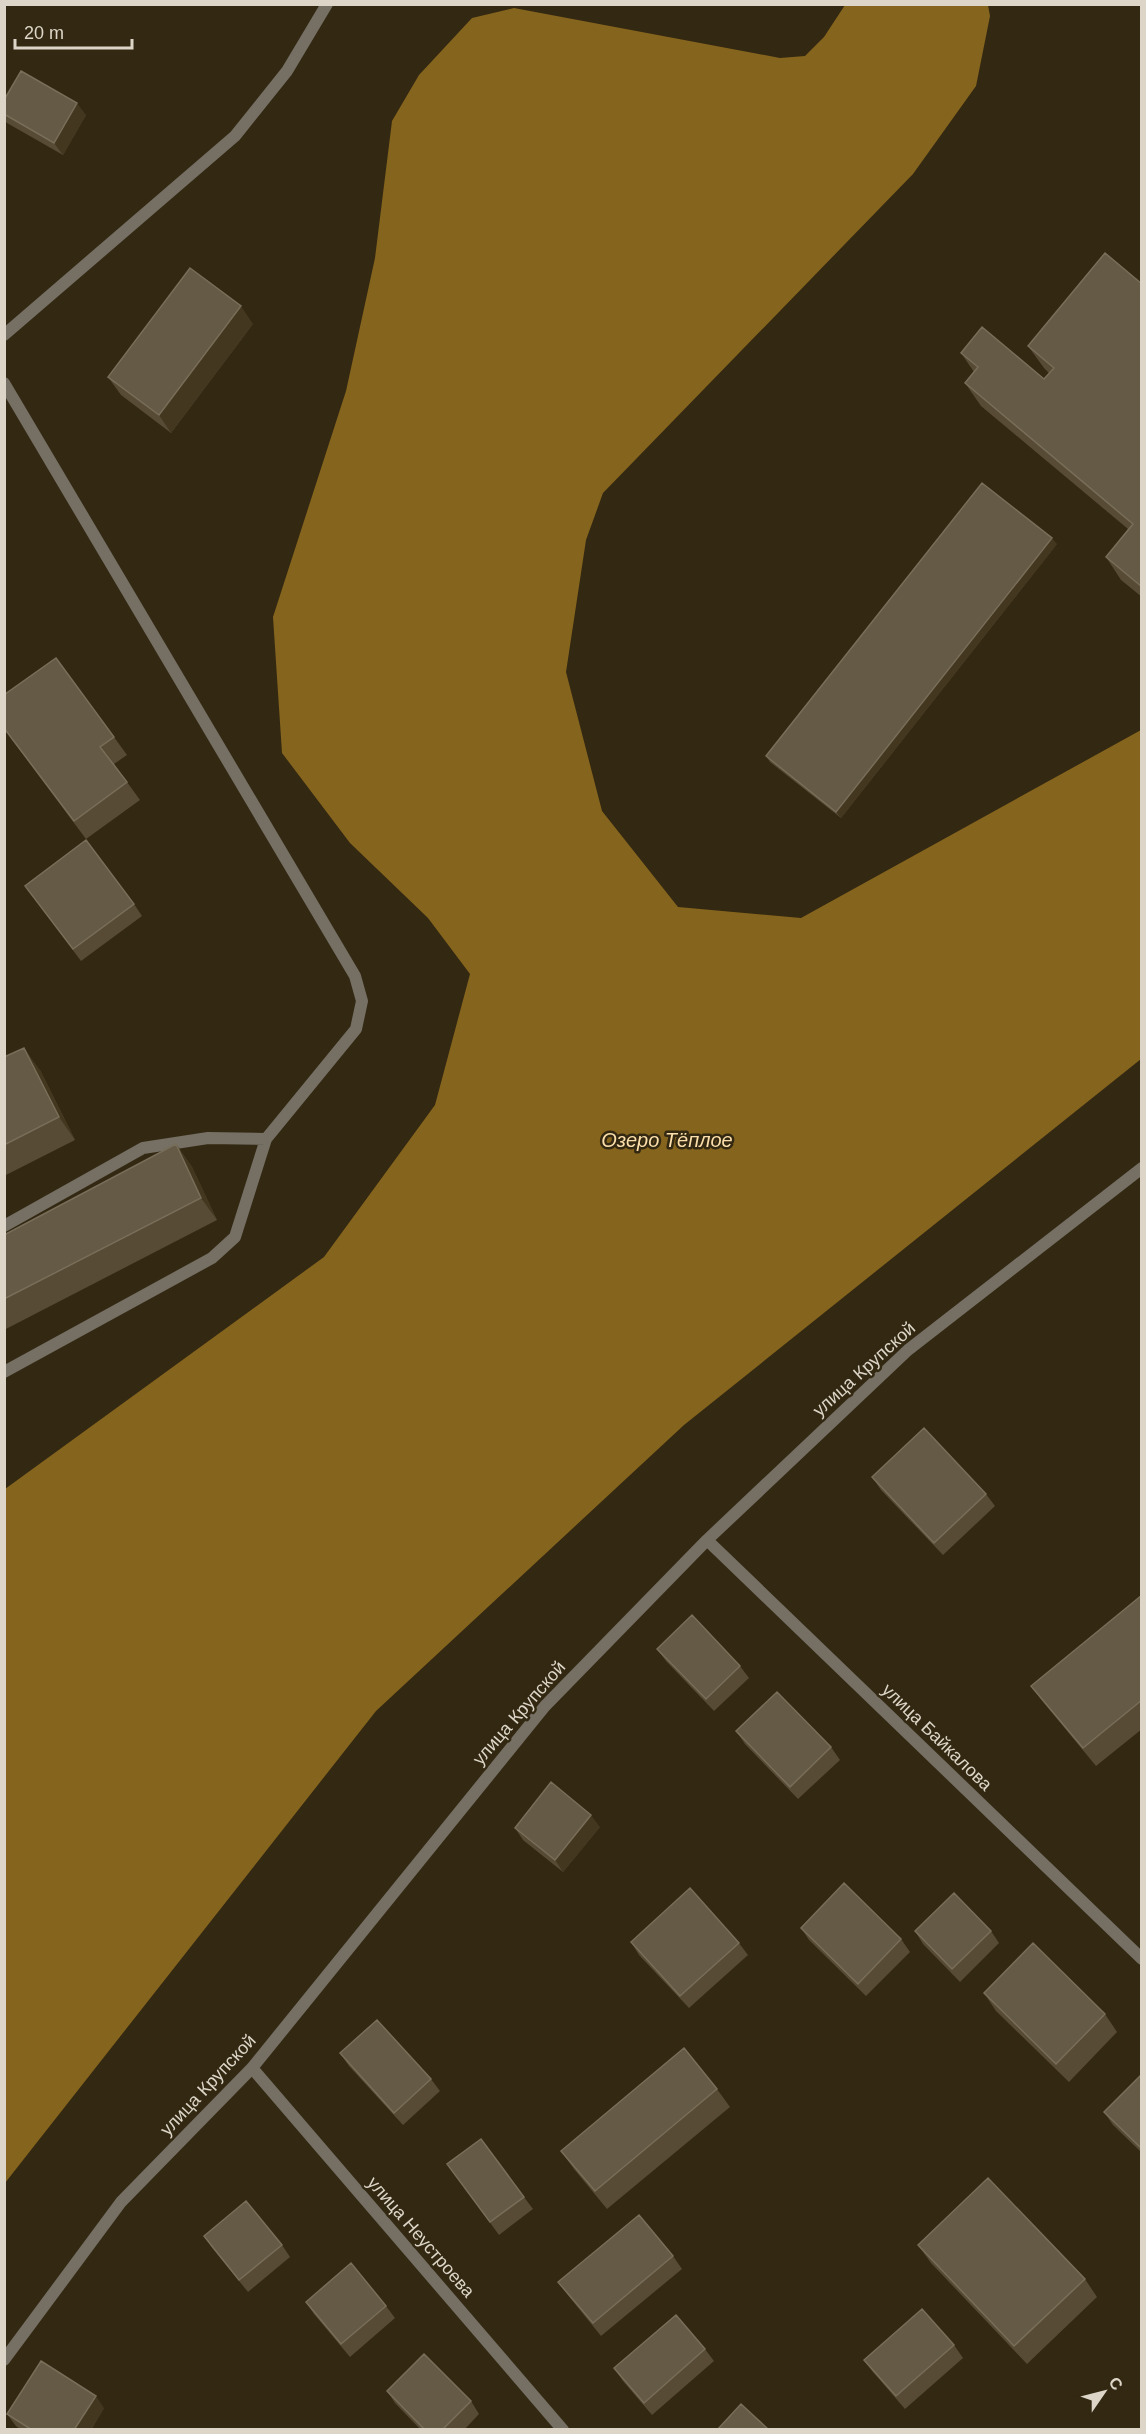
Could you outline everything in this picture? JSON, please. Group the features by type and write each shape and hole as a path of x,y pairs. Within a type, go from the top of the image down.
{"street":[{"path":"4,335 235,136 287,71 327,4"},
{"path":"4,383 355,976 362,1001 356,1029 266,1139 235,1237 213,1258 4,1372"},
{"path":"4,1226 143,1148 208,1138 266,1139"},
{"name":"улица Крупской","path":"4,2360 121,2202 252,2068 545,1706 707,1540 908,1350 1142,1168"},
{"name":"улица Байкалова","path":"707,1540 1142,1959"},
{"name":"улица Неустроева","path":"252,2068 563,2430"}],"water":[{"name":"Озеро Тёплое","path":"845,5 988,5 990,16 976,86 913,174 603,493 586,540 566,672 602,811 678,907 801,918 1141,730 1141,1059 684,1425 376,1711 5,2183 5,1489 324,1257 435,1105 470,974 428,918 350,843 282,753 273,617 346,391 375,258 392,121 419,75 472,18 514,8 780,58 805,56 824,37"}],"building":[{"path":"21,71 77,103 54,143 4,114 4,100"},
{"path":"1105,253 1142,284 1142,587 1106,557 1133,524 965,383 978,367 961,353 982,327 1044,379 1054,368 1028,346"},
{"path":"190,268 241,306 159,415 108,377"},
{"path":"982,483 1052,538 836,812 766,756"},
{"path":"56,658 114,737 100,747 127,782 74,821 4,728 4,695"},
{"path":"86,840 134,904 73,949 25,886"},
{"path":"24,1048 59,1117 4,1145 4,1057"},
{"path":"176,1144 201,1198 4,1299 4,1235"},
{"path":"924,1428 986,1494 934,1543 872,1477"},
{"path":"1142,1595 1142,1700 1083,1748 1031,1686"},
{"path":"692,1615 740,1666 706,1699 657,1649"},
{"path":"777,1692 831,1747 790,1787 736,1731"},
{"path":"551,1782 591,1815 555,1860 515,1828"},
{"path":"844,1883 901,1939 858,1984 801,1928"},
{"path":"690,1888 739,1943 680,1996 631,1942"},
{"path":"954,1893 991,1931 952,1969 915,1931"},
{"path":"1033,1943 1105,2014 1056,2064 984,1993"},
{"path":"377,2020 431,2079 394,2113 340,2053"},
{"path":"684,2048 717,2089 595,2191 561,2151"},
{"path":"1142,2074 1142,2149 1104,2112"},
{"path":"481,2139 524,2197 490,2222 447,2164"},
{"path":"988,2178 1085,2279 1014,2346 918,2245"},
{"path":"246,2201 282,2245 239,2280 204,2236"},
{"path":"639,2215 673,2256 593,2323 558,2282"},
{"path":"351,2263 386,2306 341,2344 306,2302"},
{"path":"922,2309 954,2345 896,2396 864,2360"},
{"path":"676,2315 705,2349 644,2403 614,2368"},
{"path":"424,2354 471,2401 442,2430 425,2430 387,2391"},
{"path":"41,2361 96,2396 74,2430 32,2430 7,2414"},
{"path":"741,2404 769,2430 717,2430"}]}
